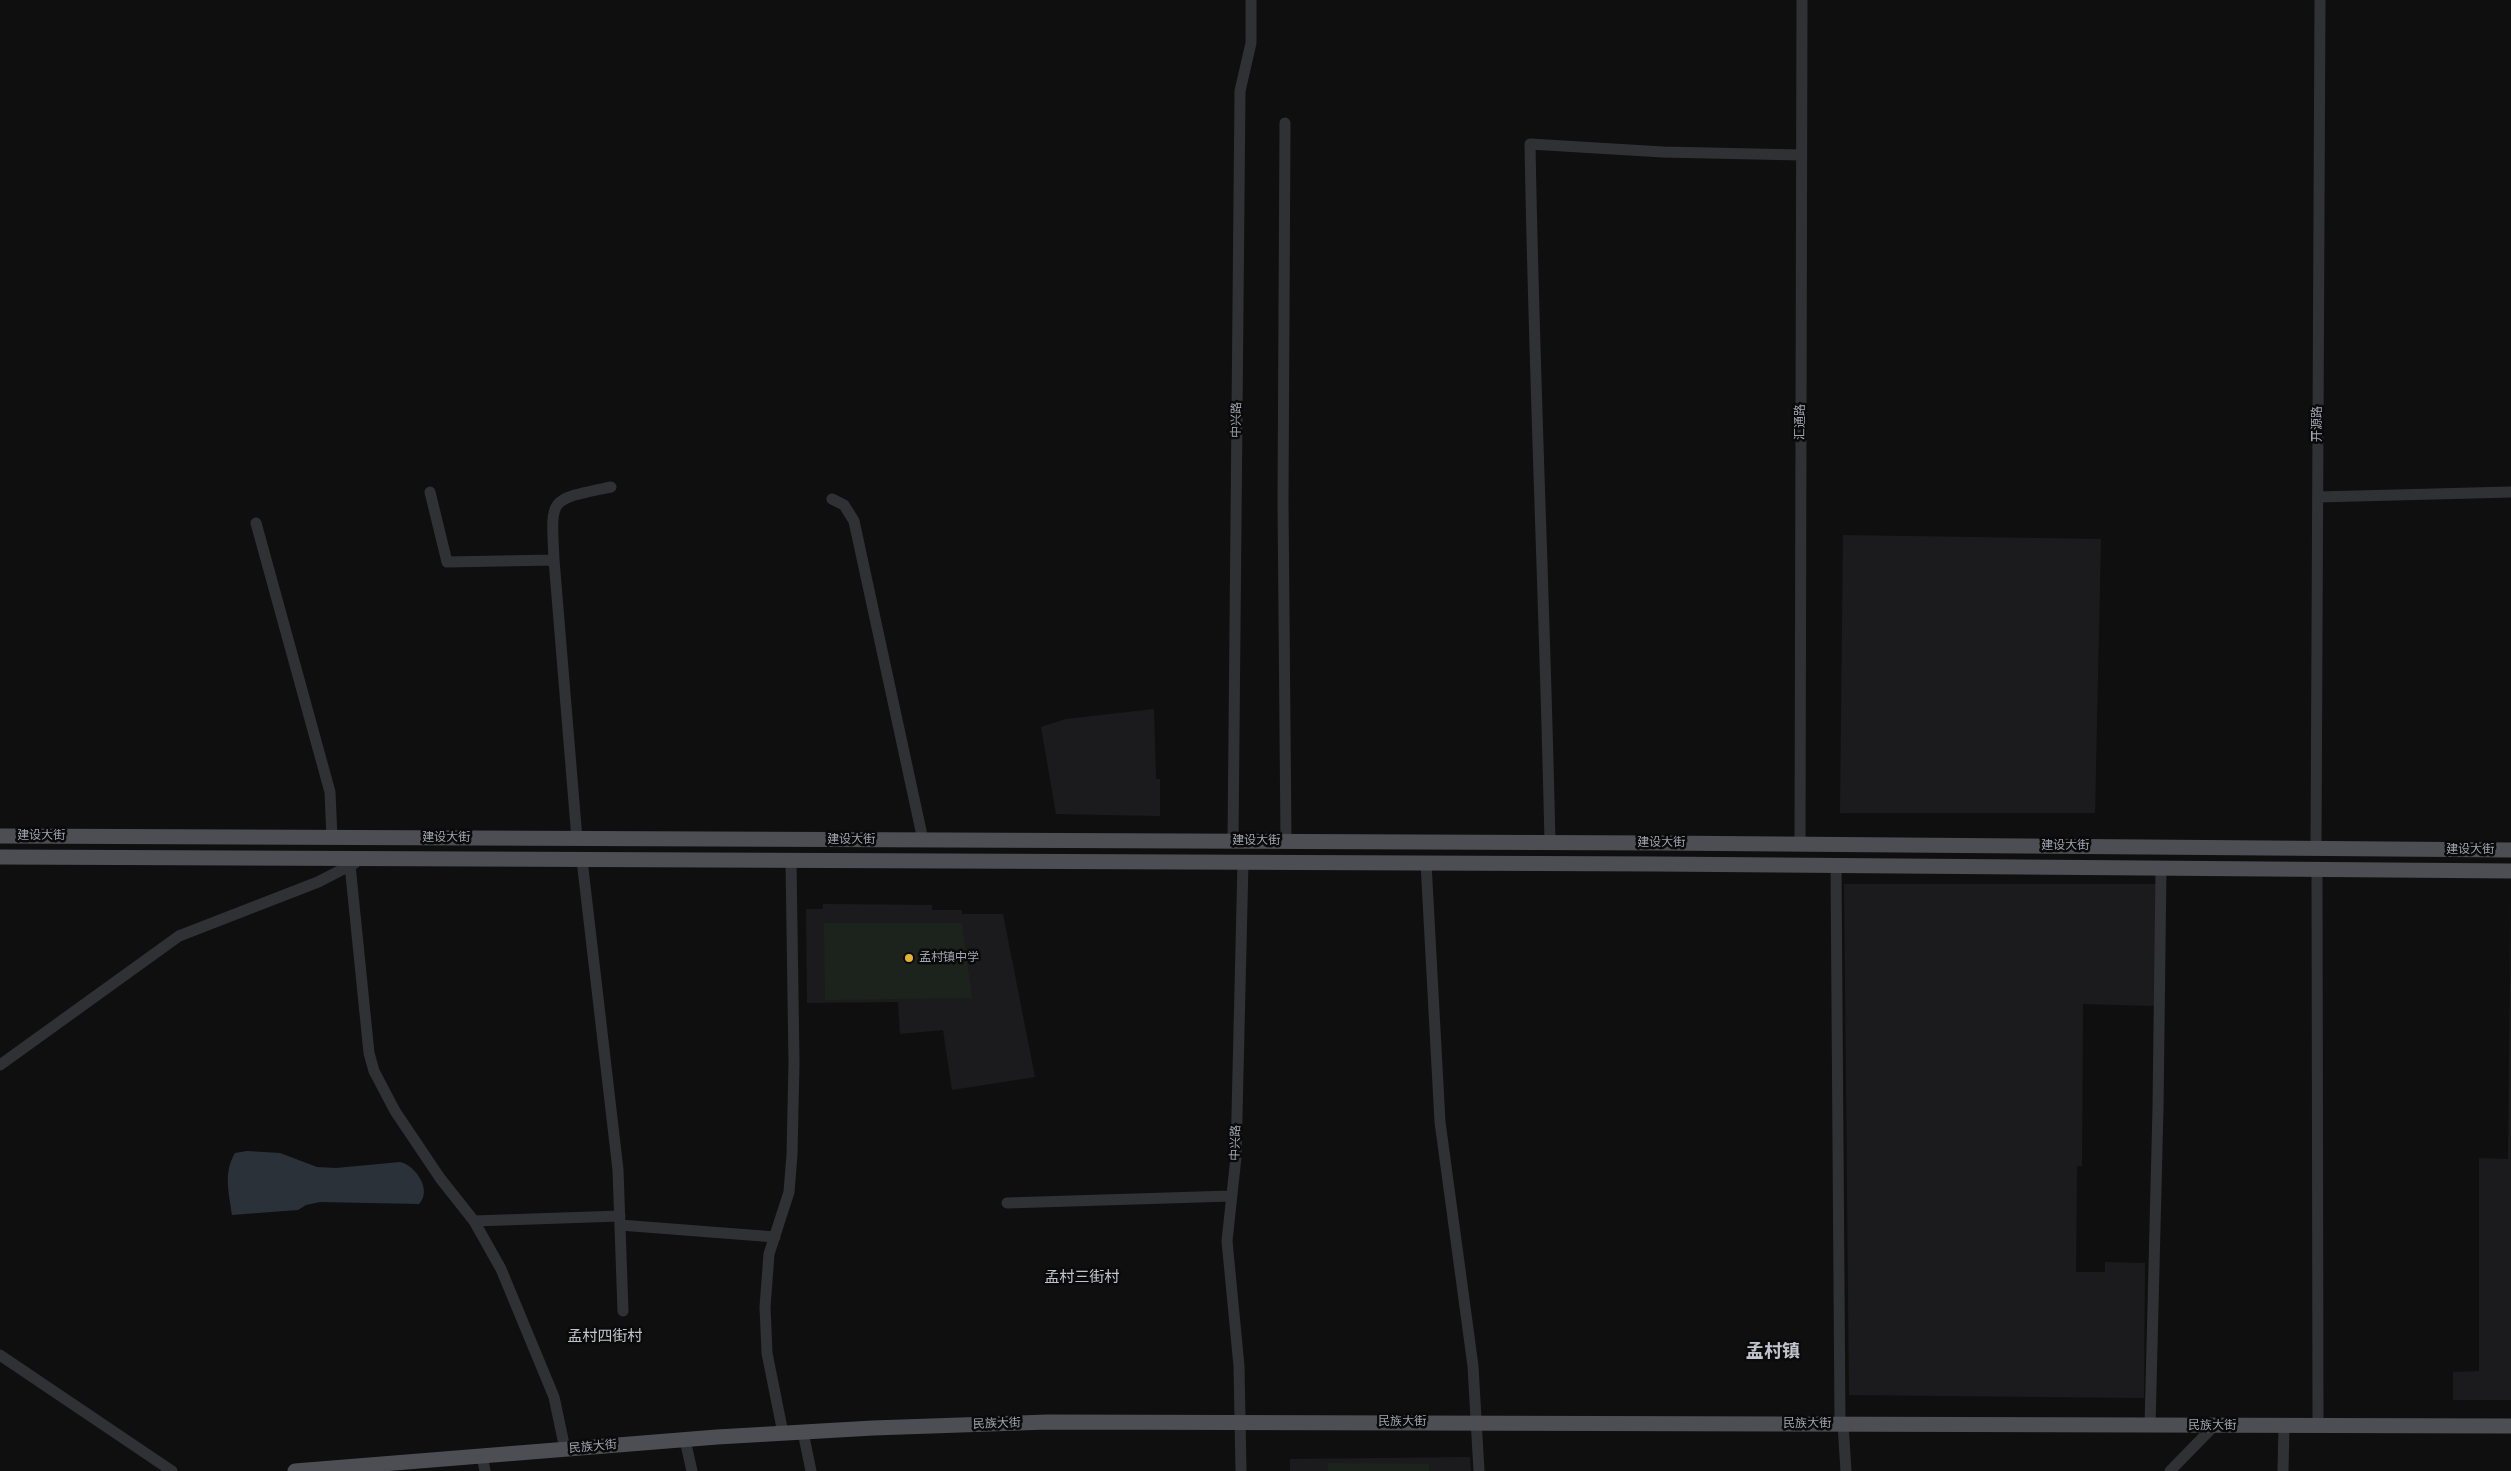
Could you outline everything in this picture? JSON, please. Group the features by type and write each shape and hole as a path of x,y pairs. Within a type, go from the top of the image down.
{"main road":[{"name":"建设大街","path":"0,836 1800,844 2511,850"},
{"name":"建设大街","path":"0,857 356,862 790,860 2511,871"},
{"name":"民族大街","path":"295,1471 783,1433 1048,1422 2511,1426"}],"street":[{"name":"中兴路","path":"1233,841 1240,91 1251,43 1251,0"},
{"name":"汇通路","path":"1800,844 1802,0"},
{"name":"开源路","path":"2316,848 2320,0"},
{"path":"1284,123 1283,501 1286,842"},
{"path":"1550,843 1546,643 1533,304 1530,144 1663,152 1802,155"},
{"path":"576,839 552,514 556,505 566,496 611,488"},
{"path":"430,492 447,562 554,560"},
{"path":"2318,497 2511,492"},
{"path":"832,500 844,505 854,521 892,705 924,840"},
{"path":"256,523 330,792 332,838"},
{"path":"582,860 618,1170 623,1311"},
{"path":"783,1433 767,1353 765,1330 766,1279 769,1254 789,1192 792,1155 794,1063 790,860"},
{"path":"0,1065 180,936 318,882 356,862 369,1053 374,1071 395,1111 440,1178 474,1221 501,1269 542,1364 554,1397 565,1449"},
{"name":"中兴路","path":"1241,1471 1239,1366 1227,1264 1231,1196 1236,1157 1243,862"},
{"path":"1426,863 1440,1122 1473,1366 1478,1471"},
{"path":"1836,866 1841,1424 1846,1471"},
{"path":"2150,1426 2158,1108 2161,868"},
{"path":"2317,869 2318,1426"},
{"path":"1008,1203 1231,1196"},
{"path":"474,1221 620,1221 775,1237"},
{"path":"0,1355 172,1471"},
{"path":"2170,1471 2214,1426"},
{"path":"2283,1471 2284,1426"},
{"path":"803,1432 811,1471"},
{"path":"685,1440 692,1471"},
{"path":"482,1456 485,1471"}],"shaded area":[{"path":"1843,535 2101,539 2095,813 1840,813"},
{"path":"1154,709 1156,779 1160,779 1160,816 1056,814 1041,727 1066,719"},
{"path":"1844,884 2156,884 2156,1006 2083,1004 2082,1166 2077,1166 2076,1272 2105,1272 2105,1262 2145,1263 2144,1398 1849,1395"},
{"path":"2511,898 2511,1400 2453,1400 2453,1372 2479,1371 2479,1158 2508,1159"},
{"name":"孟村镇中学","path":"823,904 932,905 932,910 962,910 962,914 1003,914 1035,1077 952,1090 943,1030 900,1034 898,1002 807,1003 806,909 823,909"},
{"path":"824,923 962,923 972,998 825,1000"},
{"path":"247,1151 280,1153 317,1167 336,1168 400,1162 411,1168 420,1179 423,1185 423,1198 419,1204 320,1202 306,1205 298,1210 232,1215 228,1191 229,1168 235,1153"},
{"path":"1470,1457 1471,1471 1290,1471 1290,1459"},
{"path":"1328,1463 1429,1464 1429,1471 1328,1471"}],"place":[{"name":"孟村镇中学","path":"909,958"}],"district":[{"name":"孟村三街村","path":"1082,1278"},
{"name":"孟村四街村","path":"605,1337"},
{"name":"孟村镇","path":"1773,1352"}]}
